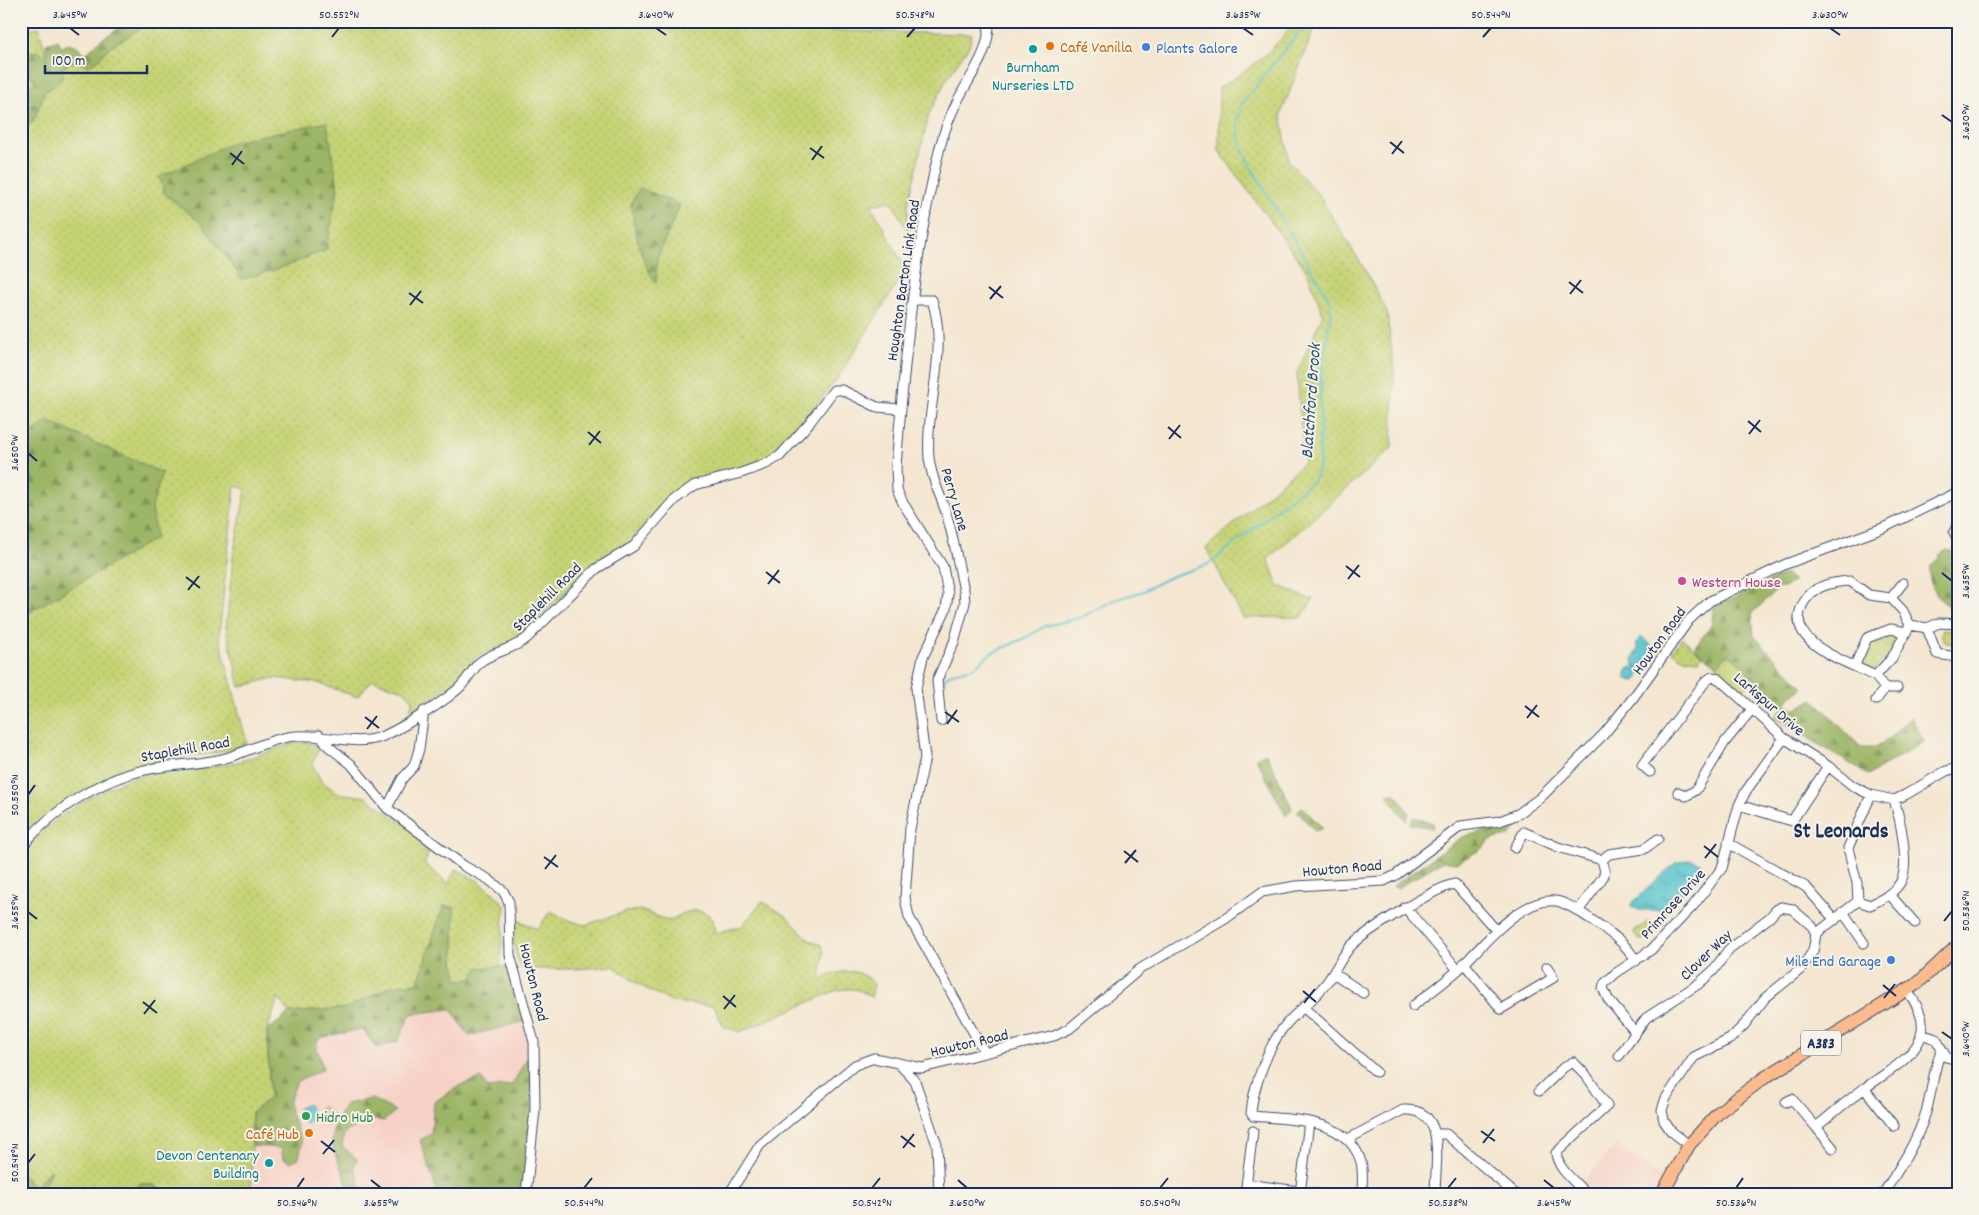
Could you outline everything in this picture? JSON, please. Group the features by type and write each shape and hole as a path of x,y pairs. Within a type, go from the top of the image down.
{"main road":[{"name":"A383","path":"1664,1193 1689,1146 1719,1112 1751,1088 1907,991 1926,977 1958,945"}],"street":[{"name":"Houghton Barton Link Road","path":"985,1053 910,917 905,898 910,829 925,757 916,688 923,657 946,609 948,594 943,566 903,503 898,490 896,466 900,409 917,257 940,147 956,104 985,52 989,21"},
{"name":"Perry Lane","path":"913,300 932,300 936,312 939,330 929,457 936,490 946,511 964,590 965,603 954,642 937,680 941,721"},
{"name":"Staplehill Road","path":"21,848 45,823 75,800 135,772 227,757 292,736 319,735 345,740 367,740 396,729 462,685 479,663 489,656 518,646 596,569 634,546 674,500 695,485 741,473 766,464 780,456 810,422 834,390 842,390 877,408 900,409"},
{"name":"Howton Road","path":"729,1194 760,1145 855,1065 874,1058 922,1068 1039,1041 1069,1029 1140,970 1225,918 1262,892 1296,886 1384,881 1396,875 1461,826 1500,821 1518,814 1540,798 1604,734 1633,698 1689,620 1710,601 1786,564 1875,532 1958,492"},
{"path":"1958,524 1954,532 1958,540"},
{"path":"1875,676 1892,658 1908,629 1903,611 1891,598 1869,595 1850,581 1835,582 1816,589 1806,598 1800,609 1798,619 1800,631 1826,654 1855,665 1875,676 1885,688"},
{"path":"1891,598 1903,583"},
{"path":"1855,665 1867,638 1890,628 1927,628 1939,623 1958,624"},
{"path":"1927,628 1937,654 1957,657"},
{"name":"Larkspur Drive","path":"1650,772 1639,762 1706,681 1712,677 1719,679 1784,738 1828,766 1853,786 1871,795 1894,800"},
{"path":"1885,688 1897,688"},
{"path":"1876,700 1885,688"},
{"path":"1678,792 1686,796 1696,790 1725,742 1753,708"},
{"path":"387,808 402,779 414,766 419,749 424,711"},
{"name":"Howton Road","path":"319,735 328,746 351,764 387,808 464,866 488,879 507,896 509,902 510,954 534,1042 535,1110 526,1194"},
{"path":"1784,738 1746,791 1739,805 1728,843 1806,888 1835,920"},
{"path":"1739,805 1792,821 1828,766"},
{"path":"1858,901 1870,905 1882,900 1901,881 1904,865 1900,818 1894,800 1905,796 1946,771 1958,768"},
{"path":"1858,901 1857,882 1848,848 1871,795"},
{"path":"1515,848 1524,832 1558,848 1602,860"},
{"path":"1602,860 1608,854 1644,849 1658,839"},
{"name":"Primrose Drive","path":"1635,1032 1628,1026 1603,988 1604,984 1616,973 1650,950 1693,906 1722,868 1728,843"},
{"path":"1578,911 1603,877 1605,871 1602,860"},
{"path":"1362,1194 1361,1160 1348,1138 1325,1125 1253,1116 1251,1112 1256,1082 1276,1041 1287,1022 1304,1008 1334,974 1351,946 1405,907 1455,884 1496,930"},
{"path":"1889,894 1915,923"},
{"name":"Primrose Drive","path":"1413,1006 1461,967 1496,930 1536,903 1556,901 1578,911 1617,938 1628,948 1636,961"},
{"path":"1689,1146 1671,1131 1664,1121 1662,1110 1666,1098 1694,1057 1730,1040 1765,998 1801,969 1813,951 1816,934 1858,901"},
{"path":"1405,907 1501,1009 1553,978 1546,967"},
{"name":"Clover Way","path":"1619,1056 1646,1018 1697,985 1713,971 1729,949 1770,917 1776,910 1782,907 1792,909 1812,926 1816,934"},
{"path":"1843,912 1864,943"},
{"path":"1334,974 1363,993"},
{"path":"1816,1127 1864,1088 1912,1053 1921,1034 1921,1016 1918,1006 1907,991"},
{"path":"1304,1008 1376,1072"},
{"path":"1921,1034 1936,1039 1941,1052 1946,1057 1958,1060"},
{"path":"1884,1194 1904,1164 1926,1114 1941,1052"},
{"path":"1539,1090 1564,1067 1573,1062 1586,1076 1607,1106 1556,1152 1563,1169 1586,1194"},
{"path":"899,1064 915,1081"},
{"path":"922,1068 915,1075 915,1081 937,1145 939,1194"},
{"path":"1864,1088 1894,1126"},
{"path":"1786,1102 1792,1099 1833,1148"},
{"path":"1348,1138 1394,1114 1412,1109 1426,1115 1433,1123 1436,1134 1435,1194"},
{"path":"1300,1193 1309,1122"},
{"path":"1245,1194 1253,1131"},
{"path":"1436,1134 1446,1134 1515,1194"},
{"path":"1247,1184 1300,1193 1319,1194"}],"shaded area":[{"path":"509,966 527,1020 531,1109 520,1194 251,1194 252,1112 270,1098 267,1031 289,1013 347,1008 418,983"},
{"path":"1617,1144 1663,1179 1657,1194 1591,1194 1582,1183"}],"green space":[{"path":"129,21 153,21 108,48 99,59 89,66 72,61 60,69 64,76 57,84 45,92 33,122 21,132 21,106 30,95 21,99 22,83 26,89 36,83 21,60 21,51 23,50 28,53 38,51 47,60 46,43 58,40 62,48 68,43 77,46 86,54 99,41"},
{"path":"153,21 754,21 749,29 972,34 969,46 947,79 929,114 908,205 908,231 891,201 871,205 903,264 903,274 837,379 792,438 768,458 739,469 715,474 674,492 629,545 593,565 514,642 477,656 456,681 397,724 409,712 413,700 404,690 372,680 357,697 318,683 273,678 240,687 226,628 233,557 246,489 235,486 219,636 247,743 226,751 159,761 129,771 95,786 21,842 21,30 39,27 52,78 72,61 99,59 108,48"},
{"path":"1295,21 1317,21 1281,114 1289,162 1318,194 1365,270 1387,312 1394,371 1392,448 1268,559 1278,585 1311,600 1314,598 1302,617 1243,618 1206,548 1304,463 1297,373 1323,314 1307,271 1219,151 1219,88 1261,59"},
{"path":"327,122 338,189 326,250 281,268 242,279 202,224 165,194 159,177 236,141"},
{"path":"640,188 680,205 657,259 656,283 645,264 634,225 631,203"},
{"path":"47,421 162,473 152,507 156,538 21,617 21,443"},
{"path":"1947,550 1958,554 1958,607 1952,609 1935,592 1929,574 1931,567 1940,557 1939,555"},
{"path":"1785,574 1794,582 1778,589 1752,613 1754,636 1803,687 1783,705 1729,655 1717,665 1694,648 1711,626 1714,607"},
{"path":"1943,630 1958,631 1958,645 1944,642 1941,633"},
{"path":"1891,631 1899,635 1888,657 1872,671 1858,663 1869,640"},
{"path":"1682,638 1703,656 1699,660 1682,658 1672,651"},
{"path":"1729,654 1754,679 1742,691 1717,674 1717,665"},
{"path":"1813,699 1861,747 1875,747 1881,744 1911,717 1924,742 1868,775 1775,717 1785,705 1795,710"},
{"path":"303,741 320,747 312,764 322,782 338,793 366,797 431,843 425,864 448,884 456,869 483,884 505,905 500,968 478,968 472,980 457,980 454,960 454,907 444,906 418,983 392,986 347,1008 289,1013 278,998 267,1031 270,1098 252,1113 251,1194 174,1194 153,1185 137,1189 141,1194 41,1194 50,1170 35,1187 21,1174 21,854 64,814 81,802 118,783 155,772 230,764"},
{"path":"1266,753 1292,808 1286,816 1256,758"},
{"path":"1395,793 1409,813 1406,821 1387,795"},
{"path":"1302,807 1323,828 1315,831 1297,811"},
{"path":"1414,817 1433,823 1433,828 1410,824"},
{"path":"1516,823 1518,825 1510,836 1492,839 1480,850 1456,863 1443,861 1397,888 1393,886 1462,837"},
{"path":"762,901 786,916 809,940 822,945 824,953 820,978 841,972 862,974 874,984 871,998 867,994 854,989 835,991 740,1032 724,1027 714,1006 672,1002 639,985 613,966 576,969 522,969 516,956 511,917 538,929 550,911 568,920 585,925 625,912 640,910 670,921 681,914 697,911 713,919 715,933 742,926"},
{"path":"443,906 454,907 454,960 457,980 472,979 478,968 509,966 527,1021 469,1036 451,1009 411,1014 398,1041 376,1048 363,1029 323,1037 317,1041 317,1048 323,1069 297,1081 288,1104 302,1143 299,1158 290,1162 283,1158 281,1148 253,1146 252,1112 270,1098 267,1031 289,1013 347,1008 392,986 418,983"},
{"path":"1650,921 1656,926 1644,939 1640,940 1634,934 1635,930"},
{"path":"527,1058 531,1069 533,1103 523,1194 438,1194 420,1140 431,1134 434,1102 459,1086 481,1078 487,1088 512,1085"},
{"path":"372,1099 395,1111 384,1121 370,1119 344,1133 342,1146 357,1159 354,1167 363,1192 370,1194 351,1194 334,1149 332,1140 334,1130 346,1104"},
{"path":"322,1106 331,1113 329,1124 327,1125 320,1107"},
{"path":"51,1169 41,1194 21,1194 21,1174 35,1187"},
{"path":"140,1183 153,1185 174,1194 141,1194 137,1189"}],"water":[{"path":"1641,637 1650,644 1651,652 1644,664 1639,668 1634,666 1633,658 1638,649 1636,642"},
{"path":"1630,667 1636,667 1640,674 1636,681 1630,681 1626,677 1626,671"},
{"path":"1691,859 1700,863 1696,875 1686,889 1664,910 1639,910 1630,905 1675,863"},
{"path":"308,1104 315,1120 305,1124 298,1108"}],"waterway":[{"name":"Blatchford Brook","path":"942,686 945,678 952,673 973,668 990,654 1025,638 1045,626 1080,618 1114,600 1141,592 1170,577 1209,564 1314,480 1319,467 1321,379 1331,310 1329,299 1250,165 1238,135 1238,121 1242,104 1307,21"}],"place":[{"name":"Café Vanilla","path":"1050,46"},
{"name":"Plants Galore","path":"1146,47"},
{"name":"Burnham Nurseries LTD","path":"1033,49"},
{"name":"Western House","path":"1682,581"},
{"name":"Mile End Garage","path":"1891,960"},
{"name":"Hidro Hub","path":"306,1116"},
{"name":"Café Hub","path":"309,1133"},
{"name":"Devon Centenary Building","path":"269,1163"}],"district":[{"name":"St Leonards","path":"1841,830"}]}
